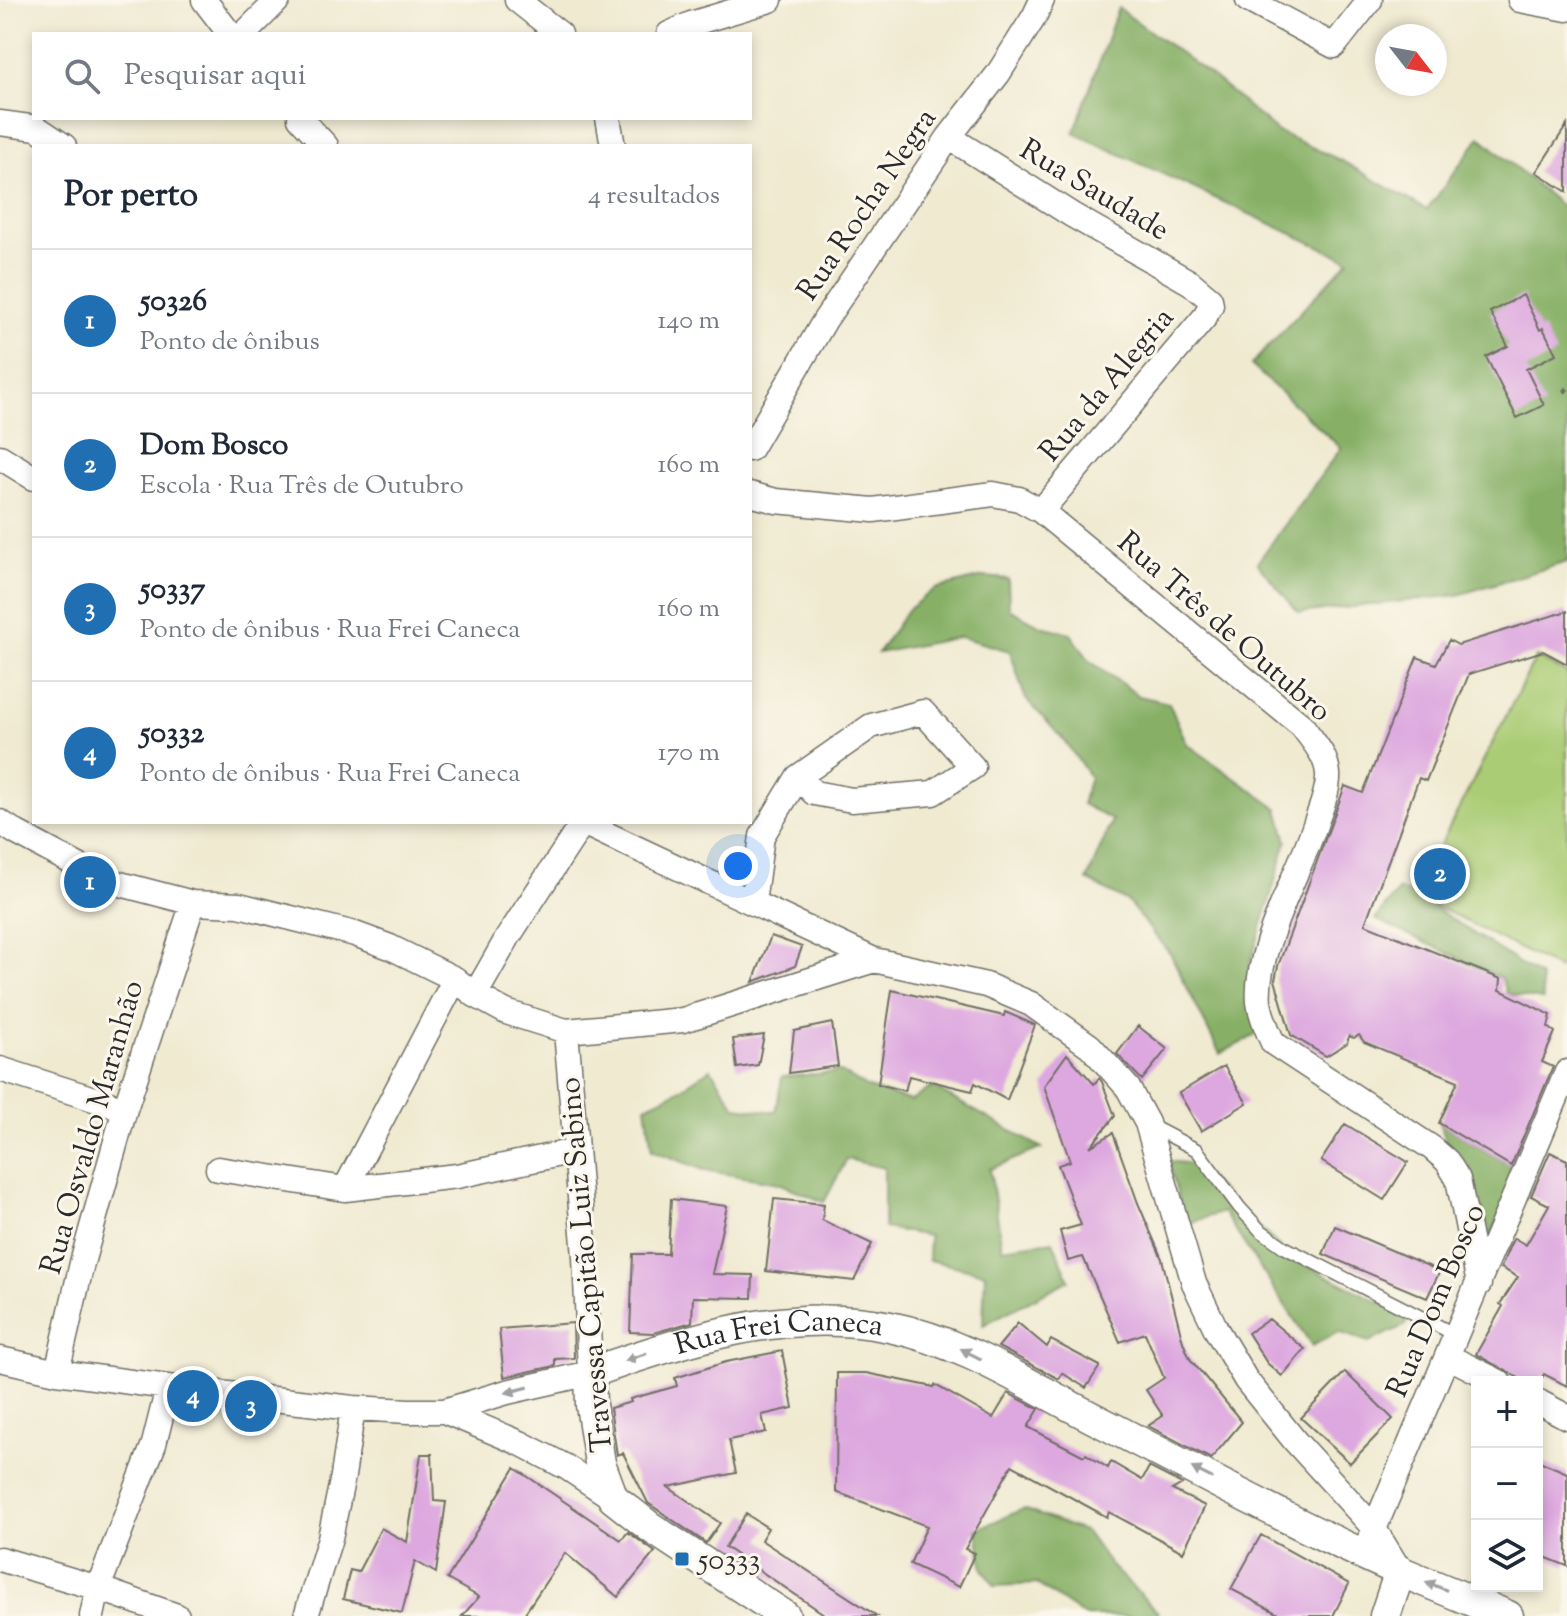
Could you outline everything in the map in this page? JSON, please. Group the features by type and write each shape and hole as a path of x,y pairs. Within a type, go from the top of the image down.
{"street":[{"path":"204,0 228,32"},
{"path":"246,32 278,0"},
{"path":"517,0 557,32"},
{"path":"673,32 770,0"},
{"name":"Rua Rocha Negra","path":"752,446 825,320 949,137 998,74 1042,0"},
{"path":"1248,0 1334,46 1370,0"},
{"path":"1520,0 1567,9"},
{"path":"302,120 324,144"},
{"path":"608,120 613,144"},
{"path":"0,123 37,128 61,144"},
{"name":"Rua Saudade","path":"949,137 1072,215 1208,295"},
{"name":"Rua da Alegria","path":"1041,511 1204,318 1211,305 1208,295"},
{"path":"0,457 32,477"},
{"name":"Rua Três de Outubro","path":"752,495 776,501 873,510 993,494 1019,499 1041,511 1302,726 1322,753 1328,774 1311,839 1270,940 1259,1000 1263,1022 1273,1043 1447,1161 1458,1179 1479,1284"},
{"path":"753,903 762,836 798,777 871,726 923,712 973,767 933,793 852,800 814,793 798,777"},
{"path":"0,822 105,880 193,903 239,905 355,934 390,947 455,979 475,995 506,1012 566,1031 683,1020 874,960"},
{"path":"475,995 508,937 582,824"},
{"path":"587,824 874,960 986,985 1031,1004 1090,1046 1128,1088 1147,1123 1194,1283 1217,1331 1246,1380 1369,1541"},
{"name":"Rua Osvaldo Maranhão","path":"57,1372 82,1263 125,1109 193,903"},
{"path":"345,1189 455,979"},
{"name":"Travessa Capitão Luiz Sabino","path":"566,1031 585,1256 591,1405 600,1463 613,1498"},
{"path":"0,1069 125,1109"},
{"name":"Rua Dom Bosco","path":"1369,1541 1567,1072"},
{"path":"218,1169 345,1189 457,1176 574,1151"},
{"name":"Rua Frei Caneca","path":"0,1359 57,1372 168,1388 353,1408 444,1411 507,1392 590,1373 652,1351 772,1322 827,1320 891,1327 960,1348 1067,1406 1369,1541 1400,1571 1508,1616"},
{"path":"1452,1346 1491,1376"},
{"path":"92,1616 98,1588 154,1444 168,1388"},
{"path":"1543,1404 1567,1417"},
{"path":"306,1616 330,1538 353,1408"},
{"path":"444,1411 554,1461 785,1616"},
{"path":"0,1559 98,1588 177,1616"},
{"path":"1385,1616 1400,1571"}],"lane":[{"path":"1147,1123 1197,1150 1260,1230 1452,1346"}],"green space":[{"path":"1118,8 1214,78 1278,132 1342,161 1427,210 1480,137 1567,211 1567,562 1458,595 1299,613 1257,563 1341,448 1251,365 1349,260 1074,133"},
{"path":"983,577 1008,579 1009,609 1041,626 1070,633 1090,661 1139,696 1169,703 1187,744 1278,809 1287,841 1250,965 1256,1035 1220,1054 1171,955 1128,902 1087,880 1112,820 1082,804 1090,777 1063,739 1025,698 1010,651 960,637 878,653 907,610 935,589"},
{"path":"1536,657 1567,673 1567,954 1559,969 1415,895"},
{"path":"1399,890 1415,895 1540,977 1543,1000 1507,994 1501,978 1375,919"},
{"path":"711,1069 736,1107 776,1112 782,1077 841,1072 868,1088 911,1101 932,1087 1042,1148 990,1169 1002,1248 1053,1241 1069,1280 983,1325 985,1273 928,1260 929,1236 884,1228 884,1168 847,1159 824,1202 779,1183 704,1170 652,1150 646,1106 676,1092"},
{"path":"1439,1123 1518,1170 1490,1237 1477,1244 1458,1169"},
{"path":"1168,1161 1193,1164 1290,1257 1407,1316 1406,1325 1369,1342 1338,1332 1312,1346 1223,1212 1186,1224"},
{"path":"1023,1509 1086,1532 1110,1565 1158,1612 1156,1616 1084,1616 1037,1584 995,1586 983,1569 977,1529"}],"building":[{"path":"1567,125 1567,192 1536,172"},
{"path":"1523,295 1556,354 1526,369 1544,405 1517,418 1486,357 1508,346 1490,312"},
{"path":"1567,611 1567,664 1543,651 1469,674 1426,781 1419,778 1365,924 1501,979 1500,990 1551,1015 1548,1027 1555,1032 1542,1062 1553,1067 1511,1166 1439,1123 1458,1081 1364,1042 1359,1035 1354,1038 1349,1036 1347,1043 1326,1056 1291,1035 1275,980 1345,786 1363,793 1417,657 1436,664 1449,640 1458,645"},
{"path":"771,936 802,947 795,966 753,982"},
{"path":"892,990 1004,1016 1005,1012 1035,1025 1007,1100 975,1083 972,1091 909,1076 905,1091 878,1084"},
{"path":"832,1023 838,1066 789,1073 794,1031"},
{"path":"1138,1026 1167,1049 1142,1080 1117,1054"},
{"path":"764,1035 758,1065 737,1068 733,1039"},
{"path":"1067,1054 1094,1084 1099,1078 1102,1082 1115,1116 1090,1147 1113,1133 1162,1259 1190,1359 1242,1422 1211,1459 1148,1426 1163,1416 1146,1390 1164,1378 1145,1333 1120,1342 1083,1257 1068,1261 1060,1231 1081,1225 1058,1165 1070,1161 1044,1086"},
{"path":"1224,1066 1247,1103 1201,1131 1179,1093"},
{"path":"1345,1124 1408,1162 1384,1200 1321,1161"},
{"path":"1550,1152 1567,1160 1567,1386 1544,1374 1515,1376 1476,1354 1503,1306 1500,1304 1518,1277 1501,1268 1510,1245 1514,1238 1526,1245 1549,1205 1531,1196"},
{"path":"671,1199 727,1206 712,1274 753,1275 752,1298 693,1297 692,1322 653,1333 630,1332 633,1254 668,1254"},
{"path":"774,1199 824,1204 822,1220 872,1244 854,1281 766,1271"},
{"path":"1335,1226 1440,1271 1427,1298 1323,1254"},
{"path":"1269,1319 1305,1349 1282,1376 1267,1363 1248,1333"},
{"path":"573,1323 574,1358 555,1359 555,1366 504,1377 499,1329"},
{"path":"1018,1323 1047,1347 1051,1340 1100,1366 1086,1388 1062,1373 1059,1379 998,1347"},
{"path":"782,1351 793,1408 762,1415 766,1432 729,1440 736,1473 668,1487 720,1523 706,1543 648,1503 623,1453 617,1455 610,1408 677,1386 675,1378 726,1362"},
{"path":"1345,1372 1393,1419 1350,1463 1301,1418"},
{"path":"837,1373 866,1373 935,1385 993,1418 1008,1393 1039,1409 1028,1427 1084,1456 1086,1454 1108,1468 1111,1462 1142,1480 1149,1467 1182,1484 1172,1490 1205,1506 1183,1552 1109,1512 1107,1517 1012,1465 965,1549 975,1553 959,1587 910,1564 927,1526 836,1492"},
{"path":"421,1454 432,1454 434,1501 446,1502 436,1573 415,1561 402,1613 343,1599 350,1570 358,1572 381,1528 407,1542"},
{"path":"1543,1463 1567,1473 1567,1566 1543,1556"},
{"path":"515,1468 621,1540 628,1532 655,1552 618,1597 565,1553 523,1616 462,1616 479,1597 447,1579"},
{"path":"746,1514 768,1528 761,1540 877,1616 827,1616 725,1547"},
{"path":"1261,1535 1349,1584 1333,1616 1282,1616 1231,1589"}],"place":[{"name":"Dom Bosco","path":"1440,874"},
{"name":"50326","path":"90,882"},
{"name":"50332","path":"193,1396"},
{"name":"50337","path":"251,1406"},
{"name":"50333","path":"682,1559"}]}
